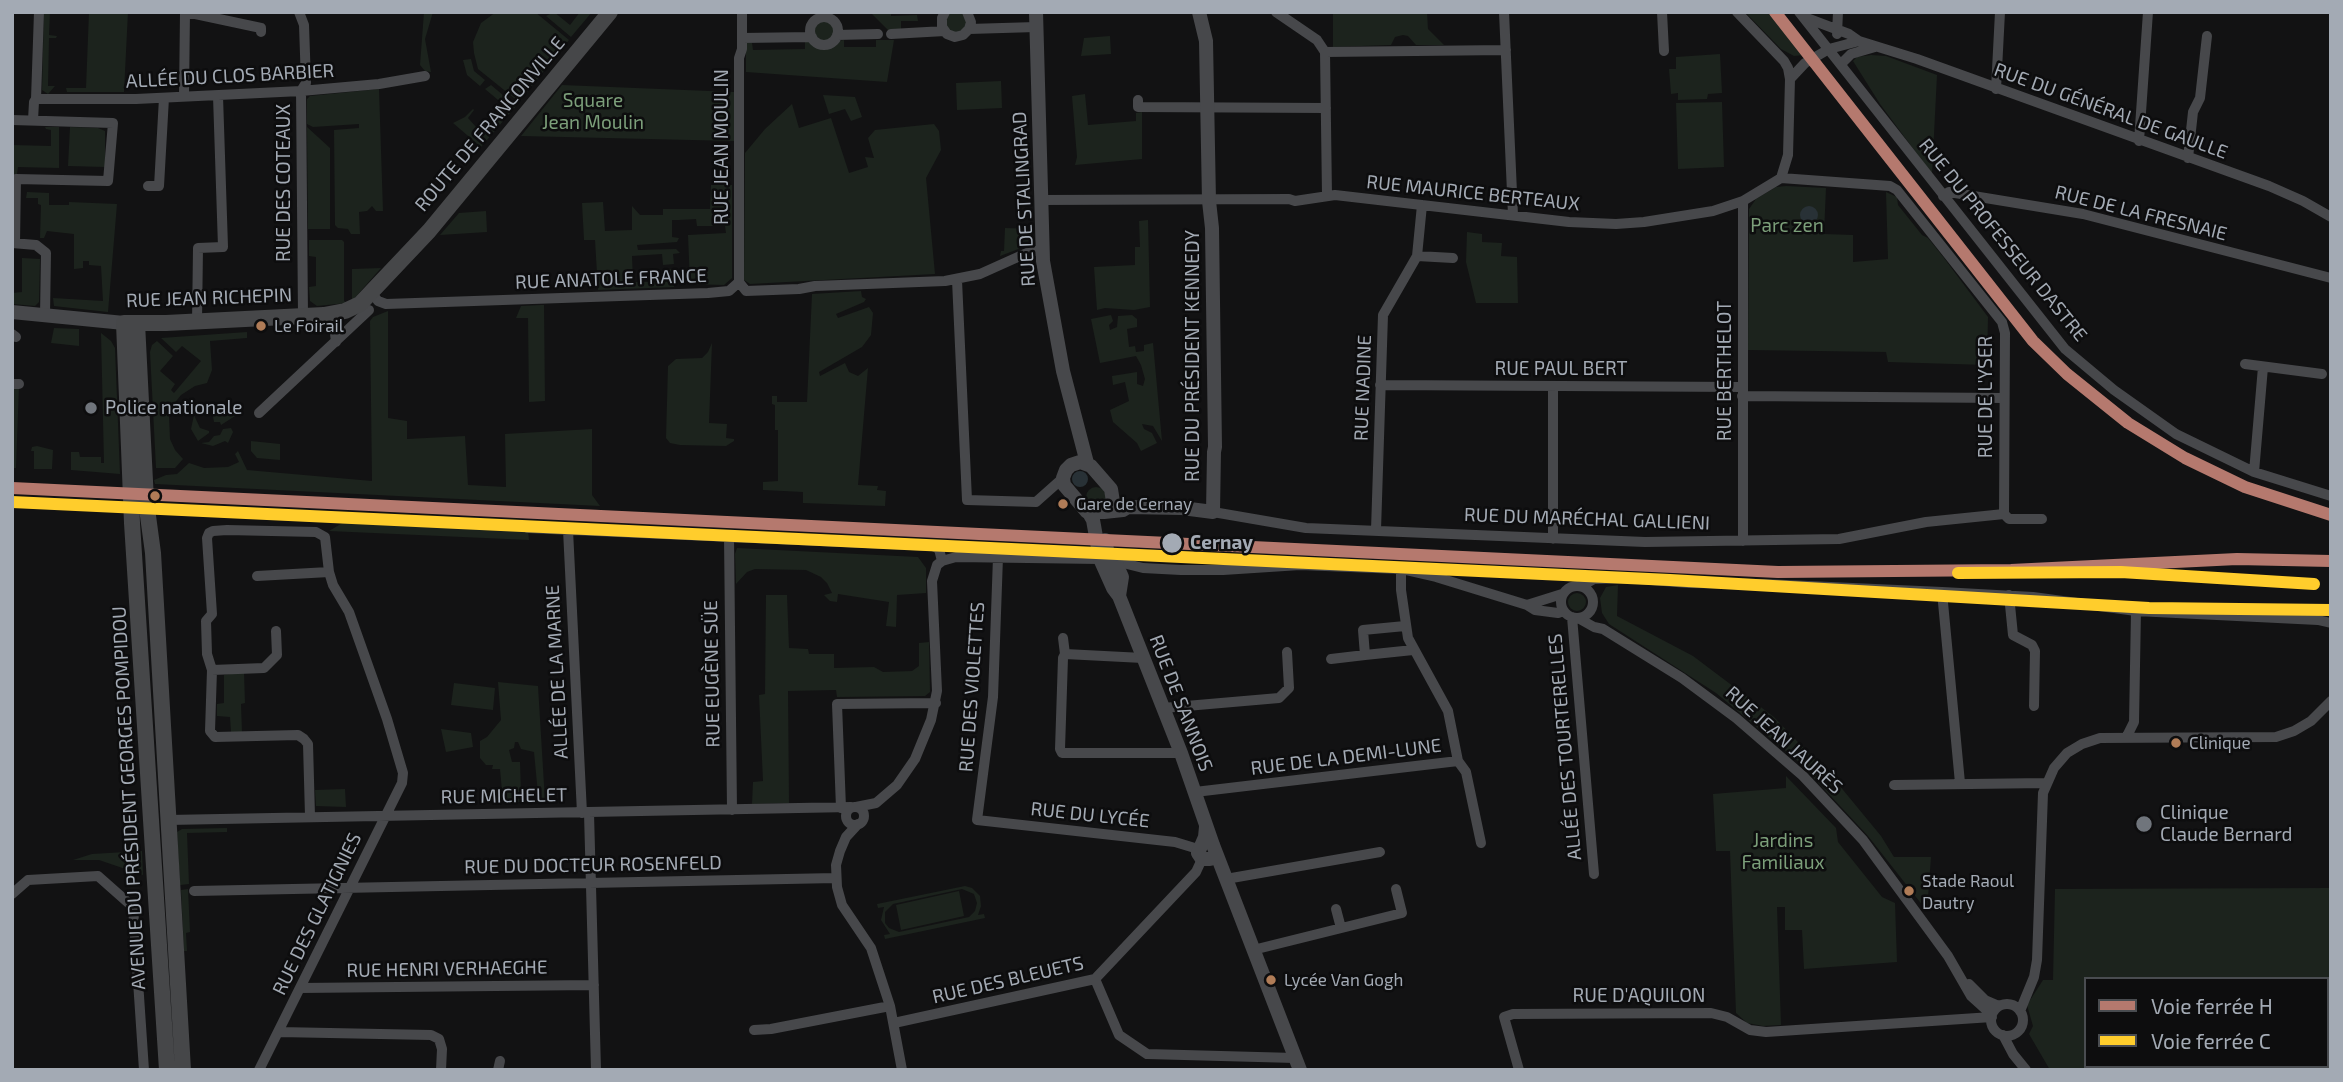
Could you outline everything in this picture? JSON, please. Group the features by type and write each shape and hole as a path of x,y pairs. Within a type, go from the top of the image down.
{"main road":[{"name":"ROUTE DE FRANCONVILLE","path":"363,308 610,12"},
{"name":"RUE JEAN RICHEPIN","path":"130,323 324,315 363,308"},
{"name":"AVENUE DU PRÉSIDENT GEORGES POMPIDOU","path":"130,323 153,553 183,1070"},
{"name":"AVENUE DU PRÉSIDENT GEORGES POMPIDOU","path":"130,323 132,523 167,1070"}],"street":[{"path":"33,120 39,12"},
{"path":"184,96 186,12 261,29 261,32"},
{"name":"RUE DES COTEAUX","path":"299,12 304,31 306,83 302,91 303,316"},
{"name":"RUE JEAN MOULIN","path":"740,282 739,58 742,49 742,12"},
{"path":"945,12 941,23 944,31 951,36 960,36 969,29 1036,27"},
{"path":"967,12 971,18 969,29"},
{"name":"RUE DE STALINGRAD","path":"1035,12 1043,250 1055,332 1087,463"},
{"name":"RUE DU PRÉSIDENT KENNEDY","path":"1199,12 1206,41 1214,312 1216,447 1213,512"},
{"path":"1276,12 1291,17 1317,40 1325,52 1327,196"},
{"path":"1504,12 1513,215"},
{"path":"1662,12 1664,51"},
{"path":"1737,12 1787,69 1788,155 1781,178"},
{"path":"1829,49 1838,31 1838,12"},
{"path":"1996,89 2000,12"},
{"path":"2138,141 2148,12"},
{"name":"RUE DU GÉNÉRAL DE GAULLE","path":"1801,15 1859,41 2288,194 2331,217"},
{"name":"RUE DU PROFESSEUR DASTRE","path":"1801,15 2052,334 2074,356 2114,390 2164,426 2254,472 2331,496"},
{"path":"817,19 832,19 837,24 837,35 833,42 817,43 812,37 811,25 817,19"},
{"path":"891,34 944,31"},
{"path":"837,35 878,34"},
{"path":"2188,158 2193,112 2200,98 2207,36"},
{"path":"742,38 812,37"},
{"path":"1787,69 1805,64 1829,49 1859,41"},
{"path":"1841,64 1852,54 1877,47"},
{"path":"1325,52 1506,50"},
{"path":"1787,69 1805,64"},
{"name":"ALLÉE DU CLOS BARBIER","path":"36,99 218,96 379,84 425,76"},
{"path":"197,322 198,248 223,247 218,96"},
{"path":"148,186 159,186 164,97"},
{"path":"1138,100 1138,107 1326,108"},
{"path":"12,120 113,123 108,181 16,179 13,243 37,245 46,253 45,315"},
{"name":"RUE MAURICE BERTEAUX","path":"1041,200 1296,201 1335,195 1569,222 1644,222 1713,211 1742,201 1781,178"},
{"name":"RUE DE L'YSER","path":"1781,178 1890,186 1897,190 2002,322 2005,333 2004,514"},
{"name":"RUE DE LA FRESNAIE","path":"1943,196 1949,192 2083,214 2331,278"},
{"name":"RUE BERTHELOT","path":"1742,201 1743,541"},
{"name":"RUE NADINE","path":"1376,530 1384,310 1417,256 1423,205"},
{"path":"740,282 746,291 957,280 980,274 1029,252 1043,250"},
{"path":"1417,256 1452,258"},
{"path":"957,280 967,500 1035,502 1050,492 1051,487 1064,483"},
{"name":"RUE ANATOLE FRANCE","path":"363,308 384,304 708,293 729,291 740,282"},
{"name":"ROUTE DE FRANCONVILLE","path":"259,413 335,342 363,308"},
{"name":"RUE JEAN RICHEPIN","path":"12,312 130,323"},
{"path":"324,315 334,325 335,342"},
{"path":"2245,364 2322,374"},
{"path":"2254,472 2263,367"},
{"name":"RUE PAUL BERT","path":"1380,385 1553,386 2004,398"},
{"path":"1553,386 1553,539"},
{"path":"1087,463 1110,486 1113,502 1099,512 1064,483 1071,465 1087,463"},
{"path":"1112,492 1128,507"},
{"name":"RUE DU MARÉCHAL GALLIENI","path":"1099,512 1123,510 1128,507 1182,508 1306,528 1645,542 1839,539 1926,522 2004,514 2010,519 2042,519"},
{"path":"132,523 148,510"},
{"name":"RUE DE SANNOIS","path":"1099,512 1093,520 1119,596 1195,792 1206,824 1207,851"},
{"name":"AVENUE DU PRÉSIDENT GEORGES POMPIDOU","path":"132,523 140,527 145,539 154,684 161,701"},
{"path":"528,528 933,546 939,549 942,561 935,568 932,581 936,703 915,758 897,785 876,803 852,813"},
{"path":"257,576 329,572 326,540 321,533 227,530 209,533 207,538 212,614 206,621 207,654 212,670 210,732 215,737 298,735 308,744 310,817"},
{"name":"ALLÉE DE LA MARNE","path":"568,530 592,884 596,1070"},
{"name":"RUE EUGÈNE SÜE","path":"729,537 732,810"},
{"name":"RUE JEAN JAURÈS","path":"942,561 956,557 998,557 1143,568 1223,570 1300,565 1401,569 1436,577 1527,605 1535,610 1571,615 1603,629 1708,696 1803,776 1863,841 1962,977 1972,996 1994,1013"},
{"name":"RUE DES VIOLETTES","path":"977,820 993,697 998,557"},
{"path":"1401,569 1405,626 1413,650 1448,711 1458,761 1466,772 1481,843"},
{"name":"RUE DES GLATIGNIES","path":"259,1070 402,783 396,745 349,612 329,572"},
{"path":"1527,605 1562,594 1570,587 1582,586 1594,579 1626,578 1689,583 1764,583 2009,595 2136,611 2318,620 2331,623"},
{"path":"1562,594 1560,603 1571,615 1586,614 1592,608 1592,597 1582,586"},
{"path":"1942,592 1960,783"},
{"path":"2009,595 2013,635 2032,645 2035,651 2035,706"},
{"name":"RUE JEAN JAURÈS","path":"1592,608 1603,629"},
{"path":"2126,738 2134,722 2136,611"},
{"name":"ALLÉE DES TOURTERELLES","path":"1571,615 1594,874"},
{"path":"1365,654 1363,630 1405,626"},
{"path":"212,670 264,668 276,654 276,631"},
{"path":"1063,638 1065,654 1060,749 1062,753 1181,753"},
{"path":"1331,659 1413,650"},
{"path":"1163,708 1279,698 1289,688 1287,652"},
{"path":"1065,654 1143,658"},
{"path":"2024,1067 2003,1035 1994,1028 1994,1013 2016,1008 2034,977 2037,960 2042,800 2046,783 2061,759 2074,748 2100,738 2276,737 2311,721 2331,701"},
{"path":"902,1070 890,1006 871,948 842,905 836,878 838,858 852,813 837,704 936,703"},
{"path":"2134,722 2146,739"},
{"name":"RUE DE LA DEMI-LUNE","path":"1195,792 1458,761"},
{"path":"1894,785 2046,783"},
{"path":"852,813 883,806"},
{"name":"RUE MICHELET","path":"168,820 732,810 852,813"},
{"name":"RUE DU LYCÉE","path":"977,820 1175,842 1207,851"},
{"path":"1096,979 1119,1035 1147,1054 1298,1064 1224,875 1207,851"},
{"name":"RUE DES BLEUETS","path":"894,1023 1096,979 1196,872 1207,851"},
{"path":"1224,875 1380,852"},
{"path":"12,894 28,880 98,876 133,907 144,1070"},
{"name":"RUE DU DOCTEUR ROSENFELD","path":"194,891 836,878"},
{"path":"1253,950 1402,914 1396,889"},
{"path":"1336,909 1341,928"},
{"name":"RUE JEAN JAURÈS","path":"1962,977 1994,1013"},
{"name":"RUE HENRI VERHAEGHE","path":"300,988 594,985"},
{"path":"1966,1017 1972,996"},
{"path":"754,1030 890,1006"},
{"path":"2003,1035 2016,1033 2022,1025 2016,1008"},
{"name":"RUE D'AQUILON","path":"1519,1070 1504,1017 1513,1014 1712,1013 1727,1017 1750,1030 1766,1032 1994,1013"},
{"path":"279,1032 431,1035 439,1039 442,1049 441,1070"},
{"path":"2016,1033 2024,1067"}],"green space":[{"path":"44,12 50,12 49,35 57,36 49,38 48,86 55,86 48,94 42,90"},
{"path":"89,12 128,12 124,92 67,92 66,88 86,88"},
{"path":"424,12 433,12 425,39 431,72 425,71 420,65"},
{"path":"496,12 535,12 569,40 519,102 478,69 473,42 481,23"},
{"path":"554,12 570,25 580,12 592,12 571,37 546,16"},
{"path":"870,12 891,13 891,16 917,15 918,21 901,21 901,31 890,32"},
{"path":"950,12 963,12 967,18 965,29 955,33 946,27 946,17"},
{"path":"1333,12 1427,12 1428,29 1444,45 1416,45 1408,36 1403,35 1395,37 1391,45 1333,47"},
{"path":"1745,12 1770,12 1804,55 1794,56 1781,49"},
{"path":"824,21 831,24 834,31 831,38 824,41 817,38 814,31 817,24"},
{"path":"1110,36 1111,54 1081,56 1084,38"},
{"path":"844,40 844,47 876,47 876,40 894,40 887,82 746,72 746,43 752,43 753,50 805,49 805,42 812,41 817,46 826,47"},
{"path":"1720,54 1722,93 1708,94 1707,99 1678,100 1678,93 1671,94 1669,69 1676,69 1676,57"},
{"path":"1886,56 1937,75 1932,174 1880,104 1853,61 1857,57"},
{"path":"471,59 474,71 485,80 480,86 467,75 463,60"},
{"path":"1001,81 1002,108 957,110 956,83"},
{"path":"491,85 516,106 481,147 453,123 473,109 468,118 477,128 481,130 490,122 504,105 485,89"},
{"name":"Square Jean Moulin","path":"562,85 734,92 734,141 521,136"},
{"path":"379,89 383,211 376,211 372,206 367,211 359,212 360,234 351,234 348,229 335,225 334,130 359,128 359,124 313,127 307,124 307,99 310,96"},
{"path":"1085,94 1088,125 1136,121 1136,113 1142,112 1142,159 1075,165 1077,157 1072,96"},
{"path":"823,95 855,97 862,117 851,121 845,109 829,114"},
{"path":"1722,102 1724,167 1678,169 1676,103"},
{"path":"792,104 799,128 831,118 849,173 868,167 865,157 874,158 868,138 875,130 934,124 939,131 941,150 926,178 935,274 750,284 744,280 745,153 765,129"},
{"path":"45,127 59,127 59,168 18,167 17,174 12,174 12,145 51,146 51,130"},
{"path":"70,127 98,128 105,131 105,167 68,166"},
{"path":"307,127 330,148 330,229 308,229"},
{"path":"711,185 732,185 732,278 724,285 690,284 688,235 726,233 725,226 697,226 696,219 672,220 672,237 679,238 677,242 637,245 638,250 676,249 680,253 673,254 674,264 663,265 662,254 632,256 633,282 663,282 663,270 673,269 674,287 598,290 595,240 584,240 582,203 603,202 605,231 632,230 632,206 640,215 663,215 663,209 710,209"},
{"name":"Parc zen","path":"1776,187 1826,188 1824,234 1853,235 1853,262 1888,259 1886,192 1897,197 1898,205 1922,235 1928,238 1988,317 1987,365 1888,362 1886,352 1748,350 1749,209 1756,199"},
{"path":"27,192 49,193 49,205 69,205 69,202 117,204 108,312 54,306 53,298 103,301 101,266 89,265 89,261 83,261 83,268 74,269 74,234 47,231 44,238 40,238 41,205 38,204 38,198 26,198"},
{"path":"486,211 487,232 440,235 459,213"},
{"path":"1148,220 1150,307 1097,310 1094,267 1135,265 1135,247 1140,247 1139,221"},
{"path":"1005,228 1032,229 1032,241 1029,245 1000,256 1001,251 1004,251"},
{"path":"1467,232 1482,234 1482,242 1502,243 1501,256 1517,257 1518,303 1476,303 1466,262"},
{"path":"309,240 344,242 344,301 347,303 317,306 310,301 309,287 316,286 316,257 309,256"},
{"path":"22,258 40,259 39,302 35,306 12,304 12,293 22,292"},
{"path":"381,268 352,301 352,269"},
{"path":"861,291 862,297 866,299 864,302 836,314 838,318 869,307 873,313 871,335 862,347 819,372 820,376 845,363 849,372 858,376 868,368 858,485 878,486 877,490 886,491 885,506 803,503 803,492 763,490 763,482 778,481 778,430 775,430 775,405 772,404 772,396 777,396 777,402 807,402 812,294"},
{"path":"544,305 545,401 529,402 528,318 516,318 521,306"},
{"path":"388,311 388,418 407,421 407,439 465,436 468,485 506,487 505,434 592,429 592,495 600,506 155,484 154,480 177,474 189,463 204,468 228,467 239,462 235,454 238,451 247,470 372,481 370,321"},
{"path":"1111,315 1113,321 1109,325 1110,330 1117,327 1118,316 1132,315 1137,319 1137,327 1127,329 1129,347 1135,346 1136,352 1144,351 1144,345 1153,343 1162,441 1153,426 1142,424 1144,429 1152,433 1157,443 1141,451 1137,443 1113,422 1110,410 1129,401 1125,382 1113,385 1112,376 1137,372 1137,384 1143,386 1145,379 1136,356 1100,363 1091,319"},
{"path":"54,328 79,329 79,346 51,343"},
{"path":"247,332 247,338 210,341 212,370 207,383 195,386 181,395 169,416 170,439 183,459 175,468 156,468 150,352 152,345 157,341 173,356 160,371 175,384 171,390 174,393 201,361 182,346 176,352 161,338"},
{"path":"101,333 115,348 120,474 71,470 71,452 79,452 80,457 101,457 101,463 104,463"},
{"path":"712,343 709,423 727,424 726,438 734,441 726,446 670,443 666,438 668,366 676,359 702,358"},
{"path":"12,386 19,386 16,468 12,468"},
{"path":"211,406 221,408 229,416 236,413 235,416 221,425 220,422 214,422"},
{"path":"194,415 200,428 209,431 198,441 191,429"},
{"path":"231,428 233,432 228,443 225,441 213,446 201,443 209,442 214,436 220,435 223,429"},
{"path":"251,441 280,444 280,460 257,458 251,451"},
{"path":"32,447 53,450 52,469 34,469 34,451 31,451"},
{"path":"1096,487 1103,490 1106,497 1103,504 1096,507 1089,504 1086,497 1089,490"},
{"path":"344,522 528,530 529,540 329,531"},
{"path":"737,548 918,557 926,568 926,593 897,595 896,627 886,626 889,602 838,594 837,602 830,601 824,595 832,593 827,583 806,570 755,569 747,572 736,584"},
{"path":"1618,585 1617,616 1693,656 1774,717 1839,785 1881,836 1894,857 1931,857 1927,911 1868,836 1799,762 1716,693 1609,624 1602,613 1600,598 1606,587"},
{"path":"1577,593 1583,596 1586,602 1583,608 1577,611 1571,608 1568,602 1571,596"},
{"path":"766,595 787,595 789,648 808,649 809,654 834,654 834,668 874,667 883,672 912,671 919,666 919,643 929,642 930,692 925,696 837,697 836,690 788,691 789,803 752,804 753,782 763,781 759,695 765,694"},
{"path":"244,672 242,732 231,732 230,717 217,716 217,704 224,703 224,675"},
{"path":"498,682 538,686 545,801 538,802 536,798 538,794 534,752 521,749 518,742 509,750 512,762 520,762 521,793 530,795 526,802 503,802 500,769 492,769 493,765 486,765 480,758 480,741 487,737 501,720"},
{"path":"454,683 495,688 493,710 451,705"},
{"path":"441,729 471,733 473,747 446,752"},
{"name":"Jardins Familiaux","path":"1786,776 1836,828 1838,842 1882,897 1895,903 1897,962 1804,969 1802,930 1785,930 1785,907 1777,907 1781,1025 1763,1026 1747,1023 1736,1013 1730,851 1716,851 1713,794 1786,788"},
{"path":"345,789 346,807 316,806 315,790"},
{"path":"227,828 227,832 187,833 189,884 180,885 177,832 182,829"},
{"path":"142,851 143,875 99,860 73,860 92,854"},
{"path":"965,886 972,888 980,896 978,915 984,914 985,918 885,939 884,935 890,934 881,920 884,907 878,908 877,904","holes":["962,889 974,894 977,903 975,911 969,917 899,932 885,923 885,912 893,904"]},
{"path":"2331,888 2331,1070 2050,1070 2029,1034 2033,1026 2027,1005 2043,980 2053,980 2055,889"},
{"path":"188,889 190,932 186,933 187,951 184,951 181,890"},
{"path":"959,891 964,916 901,930 896,905"}],"shaded area":[{"path":"1809,206 1815,209 1818,215 1815,221 1809,224 1803,221 1800,215 1803,209"},
{"path":"1080,471 1088,479 1080,487 1072,479"}],"rail line":[{"name":"H","path":"1775,12 2033,341 2067,374 2128,423 2185,458 2245,487 2331,515"},
{"name":"H","path":"12,488 1778,572 2011,570 2237,559 2331,561"},
{"name":"C","path":"12,502 1670,580 2149,608 2331,610"},
{"name":"C","path":"1958,573 2121,572 2314,584"}],"place":[{"name":"Le Foirail","path":"261,326"},
{"name":"Police nationale","path":"91,408"},
{"name":"Gare de Cernay","path":"1063,504"},
{"name":"Cernay","path":"1172,543"},
{"name":"Clinique","path":"2176,743"},
{"name":"Clinique Claude Bernard","path":"2144,824"},
{"name":"Stade Raoul Dautry","path":"1909,891"},
{"name":"Lycée Van Gogh","path":"1271,980"}]}
